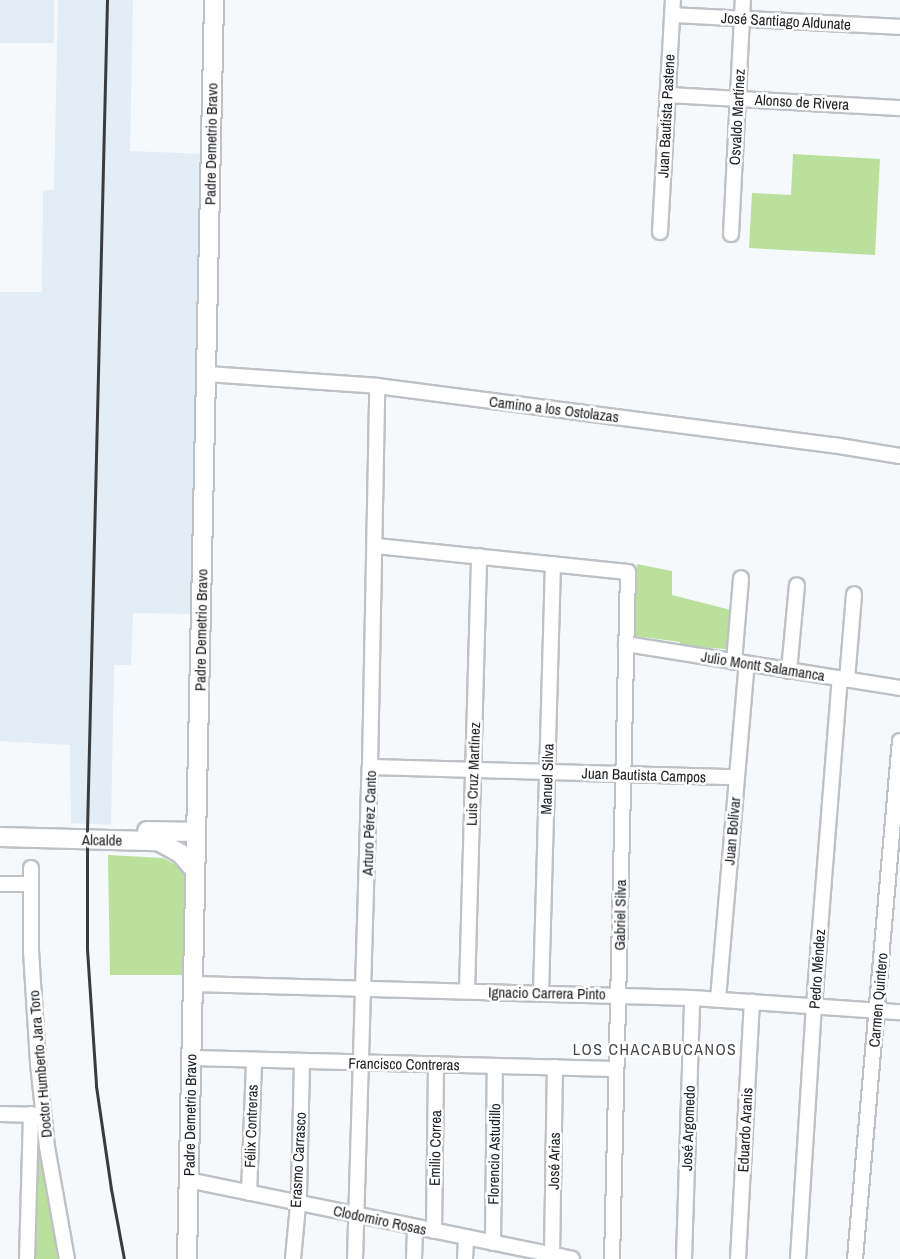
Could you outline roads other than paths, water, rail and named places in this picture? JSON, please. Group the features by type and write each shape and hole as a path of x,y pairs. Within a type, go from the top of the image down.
{"street":[{"name":"Padre Demetrio Bravo","path":"187,1259 214,0"},
{"name":"Juan Bautista Pastene","path":"660,232 673,0"},
{"name":"Osvaldo Martínez","path":"730,234 742,0"},
{"name":"José Santiago Aldunate","path":"672,15 900,27"},
{"name":"Alonso de Rivera","path":"668,94 900,108"},
{"name":"Camino a los Ostolazas","path":"207,374 376,386 834,445 900,456"},
{"name":"Arturo Pérez Canto","path":"355,1259 376,546 376,386"},
{"path":"376,546 553,564"},
{"name":"Luis Cruz Martínez","path":"467,991 478,556"},
{"name":"Gabriel Silva","path":"553,564 628,572 612,1259"},
{"name":"Manuel Silva","path":"541,993 553,564"},
{"name":"Juan Bolívar","path":"718,999 737,777 741,578"},
{"path":"789,670 797,585"},
{"name":"Pedro Méndez","path":"798,1259 814,1006 843,679 854,594"},
{"name":"Julio Montt Salamanca","path":"626,644 900,688"},
{"name":"Carmen Quintero","path":"855,1259 900,741"},
{"name":"Juan Bautista Campos","path":"370,767 737,777"},
{"name":"Alcalde","path":"0,829 196,832"},
{"name":"Alcalde","path":"0,837 158,841 181,854 194,869"},
{"name":"Doctor Humberto Jara Toro","path":"31,868 37,1115 67,1259"},
{"path":"0,884 31,884"},
{"name":"Ignacio Carrera Pinto","path":"194,984 618,995 752,1001 900,1012"},
{"name":"José Argomedo","path":"684,1259 692,998"},
{"name":"Eduardo Aranis","path":"738,1259 752,1001"},
{"name":"Francisco Contreras","path":"192,1058 616,1069"},
{"name":"Félix Contreras","path":"249,1193 254,1060"},
{"name":"Erasmo Carrasco","path":"293,1259 303,1061"},
{"name":"Emilio Correa","path":"434,1231 436,1064"},
{"name":"Florencio Astudillo","path":"493,1243 495,1066"},
{"name":"José Arias","path":"552,1255 555,1067"},
{"path":"0,1114 37,1115 27,1259"},
{"name":"Clodomiro Rosas","path":"188,1180 466,1237 493,1243 517,1253 552,1255 572,1259"},
{"path":"414,1259 415,1227"},
{"path":"465,1259 466,1237"}],"railway":[{"path":"107,0 87,830 87,949 96,1086 124,1259"}],"district":[{"name":"LOS CHACABUCANOS","path":"655,1049"}]}
